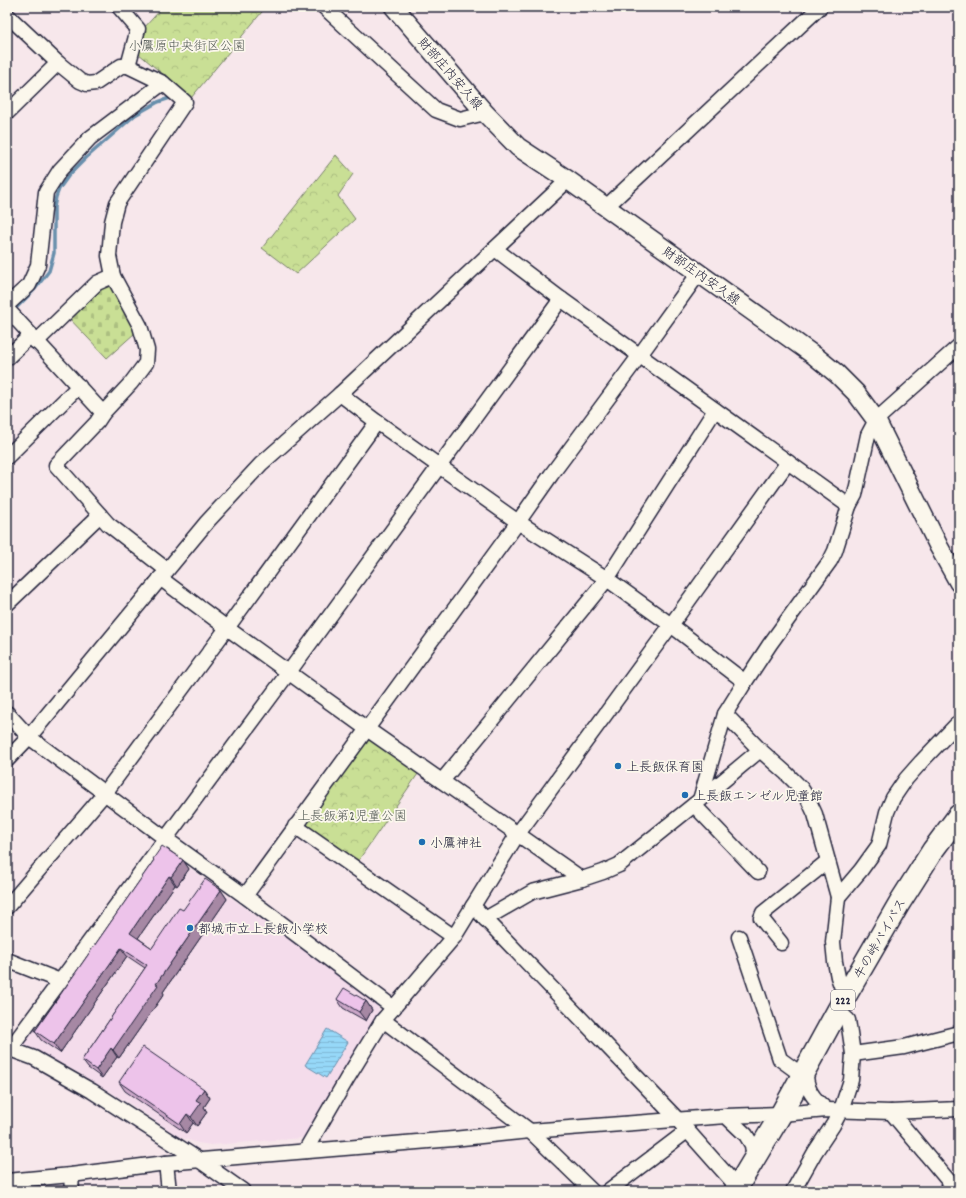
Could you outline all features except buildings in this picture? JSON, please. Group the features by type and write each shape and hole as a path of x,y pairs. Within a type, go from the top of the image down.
{"highway":[{"name":"牛の峠バイパス","path":"738,1190 841,1004 900,902 933,850 959,815"}],"main road":[{"name":"財部庄内安久線","path":"394,7 485,113 518,147 568,180 815,356 837,374 856,393 876,420 939,547 959,583"}],"street":[{"path":"119,7 138,30 128,66"},
{"path":"324,7 436,110 460,119 485,113"},
{"path":"606,207 820,7"},
{"path":"7,15 58,63 80,81 87,84 96,83 121,66 128,66 163,83 185,102 117,203 112,222 109,256 113,276 140,326 147,350 146,362 131,383 103,413 97,422 56,465 108,524 163,574 227,628 367,729 582,879"},
{"path":"7,113 58,63"},
{"path":"7,305 29,285 38,265 46,192 60,170 90,138 163,83"},
{"path":"7,760 29,737 207,522 261,464 340,394 568,180"},
{"path":"495,249 561,299 849,506"},
{"path":"245,896 699,273"},
{"path":"7,358 34,338 97,283 113,276"},
{"path":"244,1191 92,1091 34,1058 9,1049 289,672 561,299"},
{"path":"12,314 103,413"},
{"path":"697,803 726,714 770,644 830,561 835,551 849,506 855,495 868,435 876,420 959,346"},
{"path":"7,457 79,386"},
{"path":"340,394 518,522 606,579 671,625 745,682"},
{"path":"442,781 606,579 715,410"},
{"path":"7,907 105,793 377,422"},
{"path":"305,1151 383,1020 454,937 517,835 788,462"},
{"path":"7,604 100,515"},
{"path":"7,713 29,737 394,1008"},
{"path":"726,714 760,750 801,788 808,799 815,814 838,897 833,942 841,1004 848,1020 853,1054 851,1080 841,1110 793,1191"},
{"path":"838,897 861,870 879,845 887,812 897,792 920,762 959,722"},
{"path":"485,919 532,892 582,879 619,865 697,803 760,750"},
{"path":"697,803 758,872"},
{"path":"295,826 454,937"},
{"path":"781,943 761,918 763,913 828,861"},
{"path":"473,906 678,1120 738,1190"},
{"path":"739,937 780,1059 804,1072 805,1080 816,1102 827,1110"},
{"path":"7,960 60,981"},
{"path":"383,1020 530,1131 592,1191"},
{"path":"853,1054 904,1047 959,1033"},
{"path":"7,1180 71,1175 199,1160 453,1139 530,1131 726,1116 781,1114 827,1110 891,1112 959,1109"},
{"path":"891,1112 957,1191"},
{"path":"726,1116 746,1135 752,1145 754,1160"},
{"path":"608,1191 688,1131"},
{"path":"166,1163 168,1191"},
{"path":"71,1175 72,1191"}],"shaded area":[{"name":"都城市立上長飯小学校","path":"164,851 169,853 378,1004 379,1016 308,1134 302,1138 211,1145 198,1143 179,1137 132,1105 70,1068 24,1045 22,1040"}],"green space":[{"name":"小鷹原中央街区公園","path":"163,7 266,7 191,98 138,53 143,41 143,29"},
{"path":"336,155 353,174 338,196 355,219 296,274 262,248"},
{"path":"109,282 135,333 107,358 67,316"},
{"name":"上長飯第2児童公園","path":"373,738 420,771 356,864 309,831 307,823 368,739"}],"water":[{"path":"327,1029 348,1042 326,1078 305,1065"}],"waterway":[{"path":"13,311 35,289 49,271 54,253 54,207 56,197 59,189 69,175 87,157 135,115 158,102 170,98"}],"place":[{"name":"上長飯保育園","path":"618,766"},
{"name":"上長飯エンゼル児童館","path":"685,795"},
{"name":"小鷹神社","path":"422,842"},
{"name":"都城市立上長飯小学校","path":"190,928"}]}
